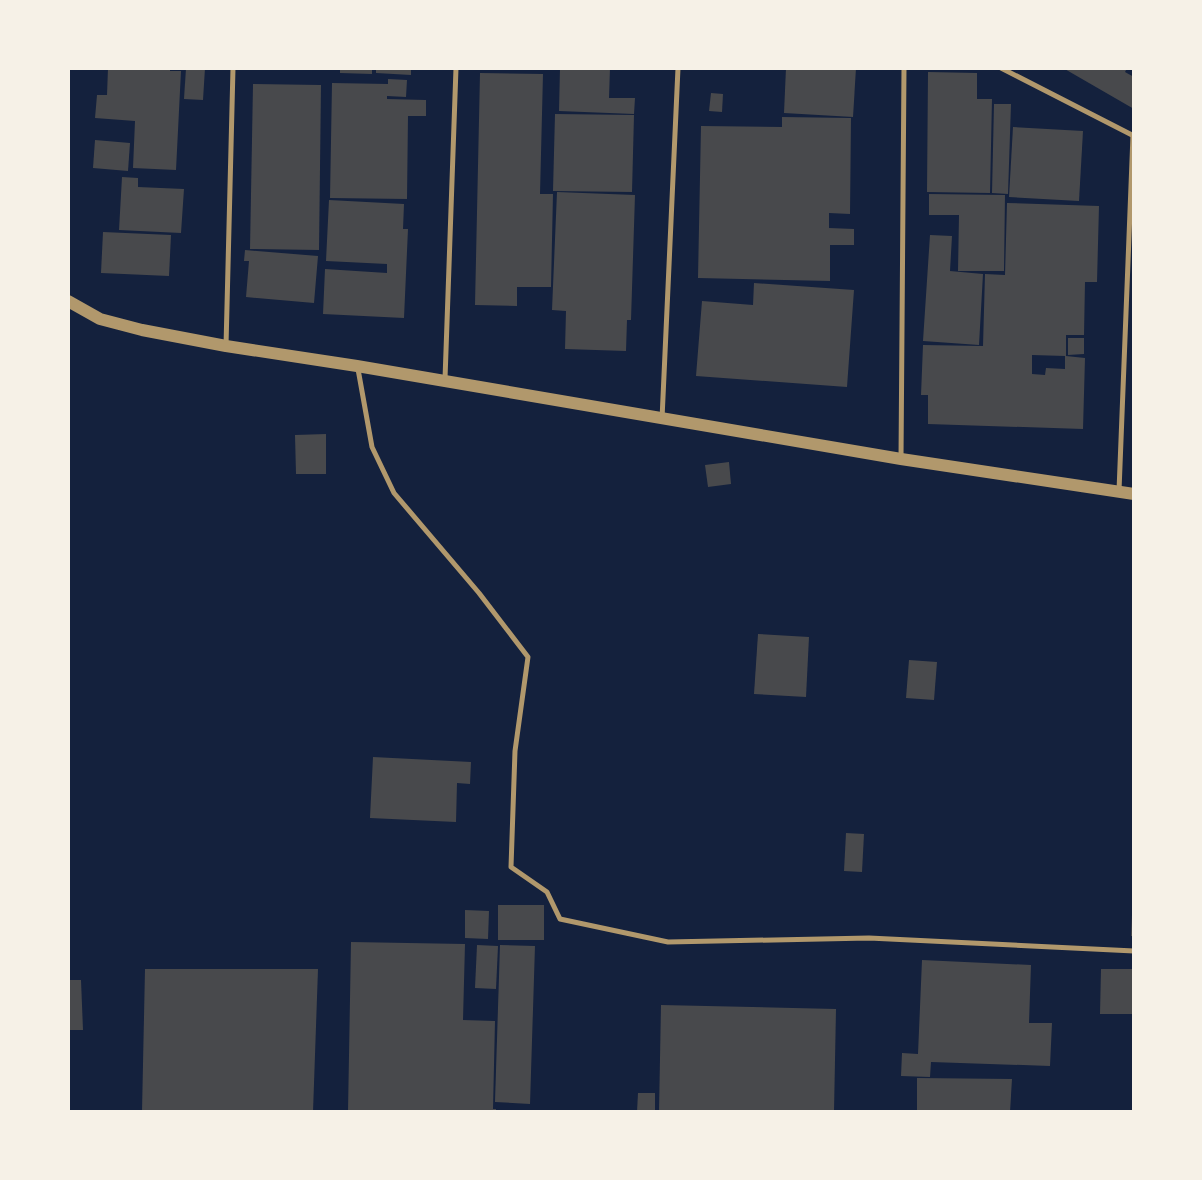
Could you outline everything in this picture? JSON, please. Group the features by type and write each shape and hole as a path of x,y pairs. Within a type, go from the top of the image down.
{"street":[{"path":"68,301 100,319 226,346 901,459 1134,494"}],"lane":[{"path":"226,346 233,68"},
{"path":"445,382 456,68"},
{"path":"662,419 678,68"},
{"path":"901,459 904,68"},
{"path":"1001,68 1133,135 1119,491"},
{"path":"358,366 372,447 394,493 479,593 528,657 515,751 511,867 547,892 560,919 668,942 869,939 1134,951"}],"building":[{"path":"108,68 170,68 170,71 181,71 176,170 133,168 135,121 95,118 97,95 107,95"},
{"path":"186,68 205,68 203,100 184,99"},
{"path":"340,68 372,68 372,74 340,73"},
{"path":"376,68 411,68 411,75 376,73"},
{"path":"560,68 610,68 609,98 635,98 634,114 559,111"},
{"path":"786,68 856,68 853,117 784,113"},
{"path":"1063,68 1127,68 1125,72 1134,77 1134,109"},
{"path":"928,72 977,73 977,99 992,99 990,193 927,192"},
{"path":"480,73 543,74 540,194 553,194 551,287 517,287 517,306 475,305"},
{"path":"388,79 407,80 406,97 387,96 387,99 426,100 426,116 408,116 407,199 330,198 332,83 388,84"},
{"path":"253,84 321,85 319,250 250,249"},
{"path":"711,93 723,94 722,112 709,111"},
{"path":"994,104 1011,104 1008,194 992,193"},
{"path":"555,114 634,115 632,192 553,191"},
{"path":"782,117 851,118 850,214 829,213 829,228 854,229 854,245 830,245 830,281 698,278 701,126 782,127"},
{"path":"1013,127 1083,131 1079,201 1009,197"},
{"path":"95,140 130,143 128,171 93,168"},
{"path":"122,177 138,178 138,187 184,189 181,233 119,230"},
{"path":"557,192 635,195 631,320 627,320 626,351 565,349 566,311 552,310"},
{"path":"929,194 1005,195 1004,271 958,271 959,215 929,215"},
{"path":"329,200 404,204 403,229 408,229 404,318 323,314 325,269 387,273 387,264 326,261"},
{"path":"1007,203 1099,206 1097,282 1085,282 1084,335 1066,335 1066,356 1085,358 1083,429 928,424 928,395 921,395 923,345 983,346 985,274 1005,275","holes":["1032,355 1065,356 1065,369 1046,368 1045,375 1032,374"]},
{"path":"103,232 171,235 169,276 101,273"},
{"path":"930,235 952,236 950,271 983,274 979,345 923,341"},
{"path":"245,250 318,256 314,303 246,297 249,261 244,261"},
{"path":"754,283 854,290 847,387 696,376 702,301 753,305"},
{"path":"1068,338 1084,338 1084,354 1068,355"},
{"path":"326,434 326,474 296,474 295,435"},
{"path":"729,462 731,484 708,487 705,465"},
{"path":"758,634 809,637 806,697 754,694"},
{"path":"909,660 937,662 934,700 906,698"},
{"path":"373,757 471,762 470,784 457,783 456,822 370,818"},
{"path":"846,833 864,834 862,872 844,871"},
{"path":"498,905 544,905 544,940 498,940"},
{"path":"465,910 489,911 488,939 465,938"},
{"path":"1134,915 1134,936 1131,936"},
{"path":"351,942 465,944 463,1020 495,1021 493,1109 496,1109 496,1112 348,1112"},
{"path":"477,945 498,946 496,989 475,988"},
{"path":"500,945 535,946 530,1104 495,1102"},
{"path":"922,960 1031,965 1029,1023 1052,1023 1050,1066 931,1062 930,1077 901,1076 902,1053 918,1054"},
{"path":"145,969 318,969 313,1112 142,1112"},
{"path":"1101,969 1134,969 1134,1014 1100,1014"},
{"path":"68,980 81,980 83,1030 68,1030"},
{"path":"661,1005 836,1009 834,1112 659,1112"},
{"path":"917,1078 1012,1079 1010,1112 917,1112"},
{"path":"638,1093 655,1093 655,1112 637,1112"}]}
